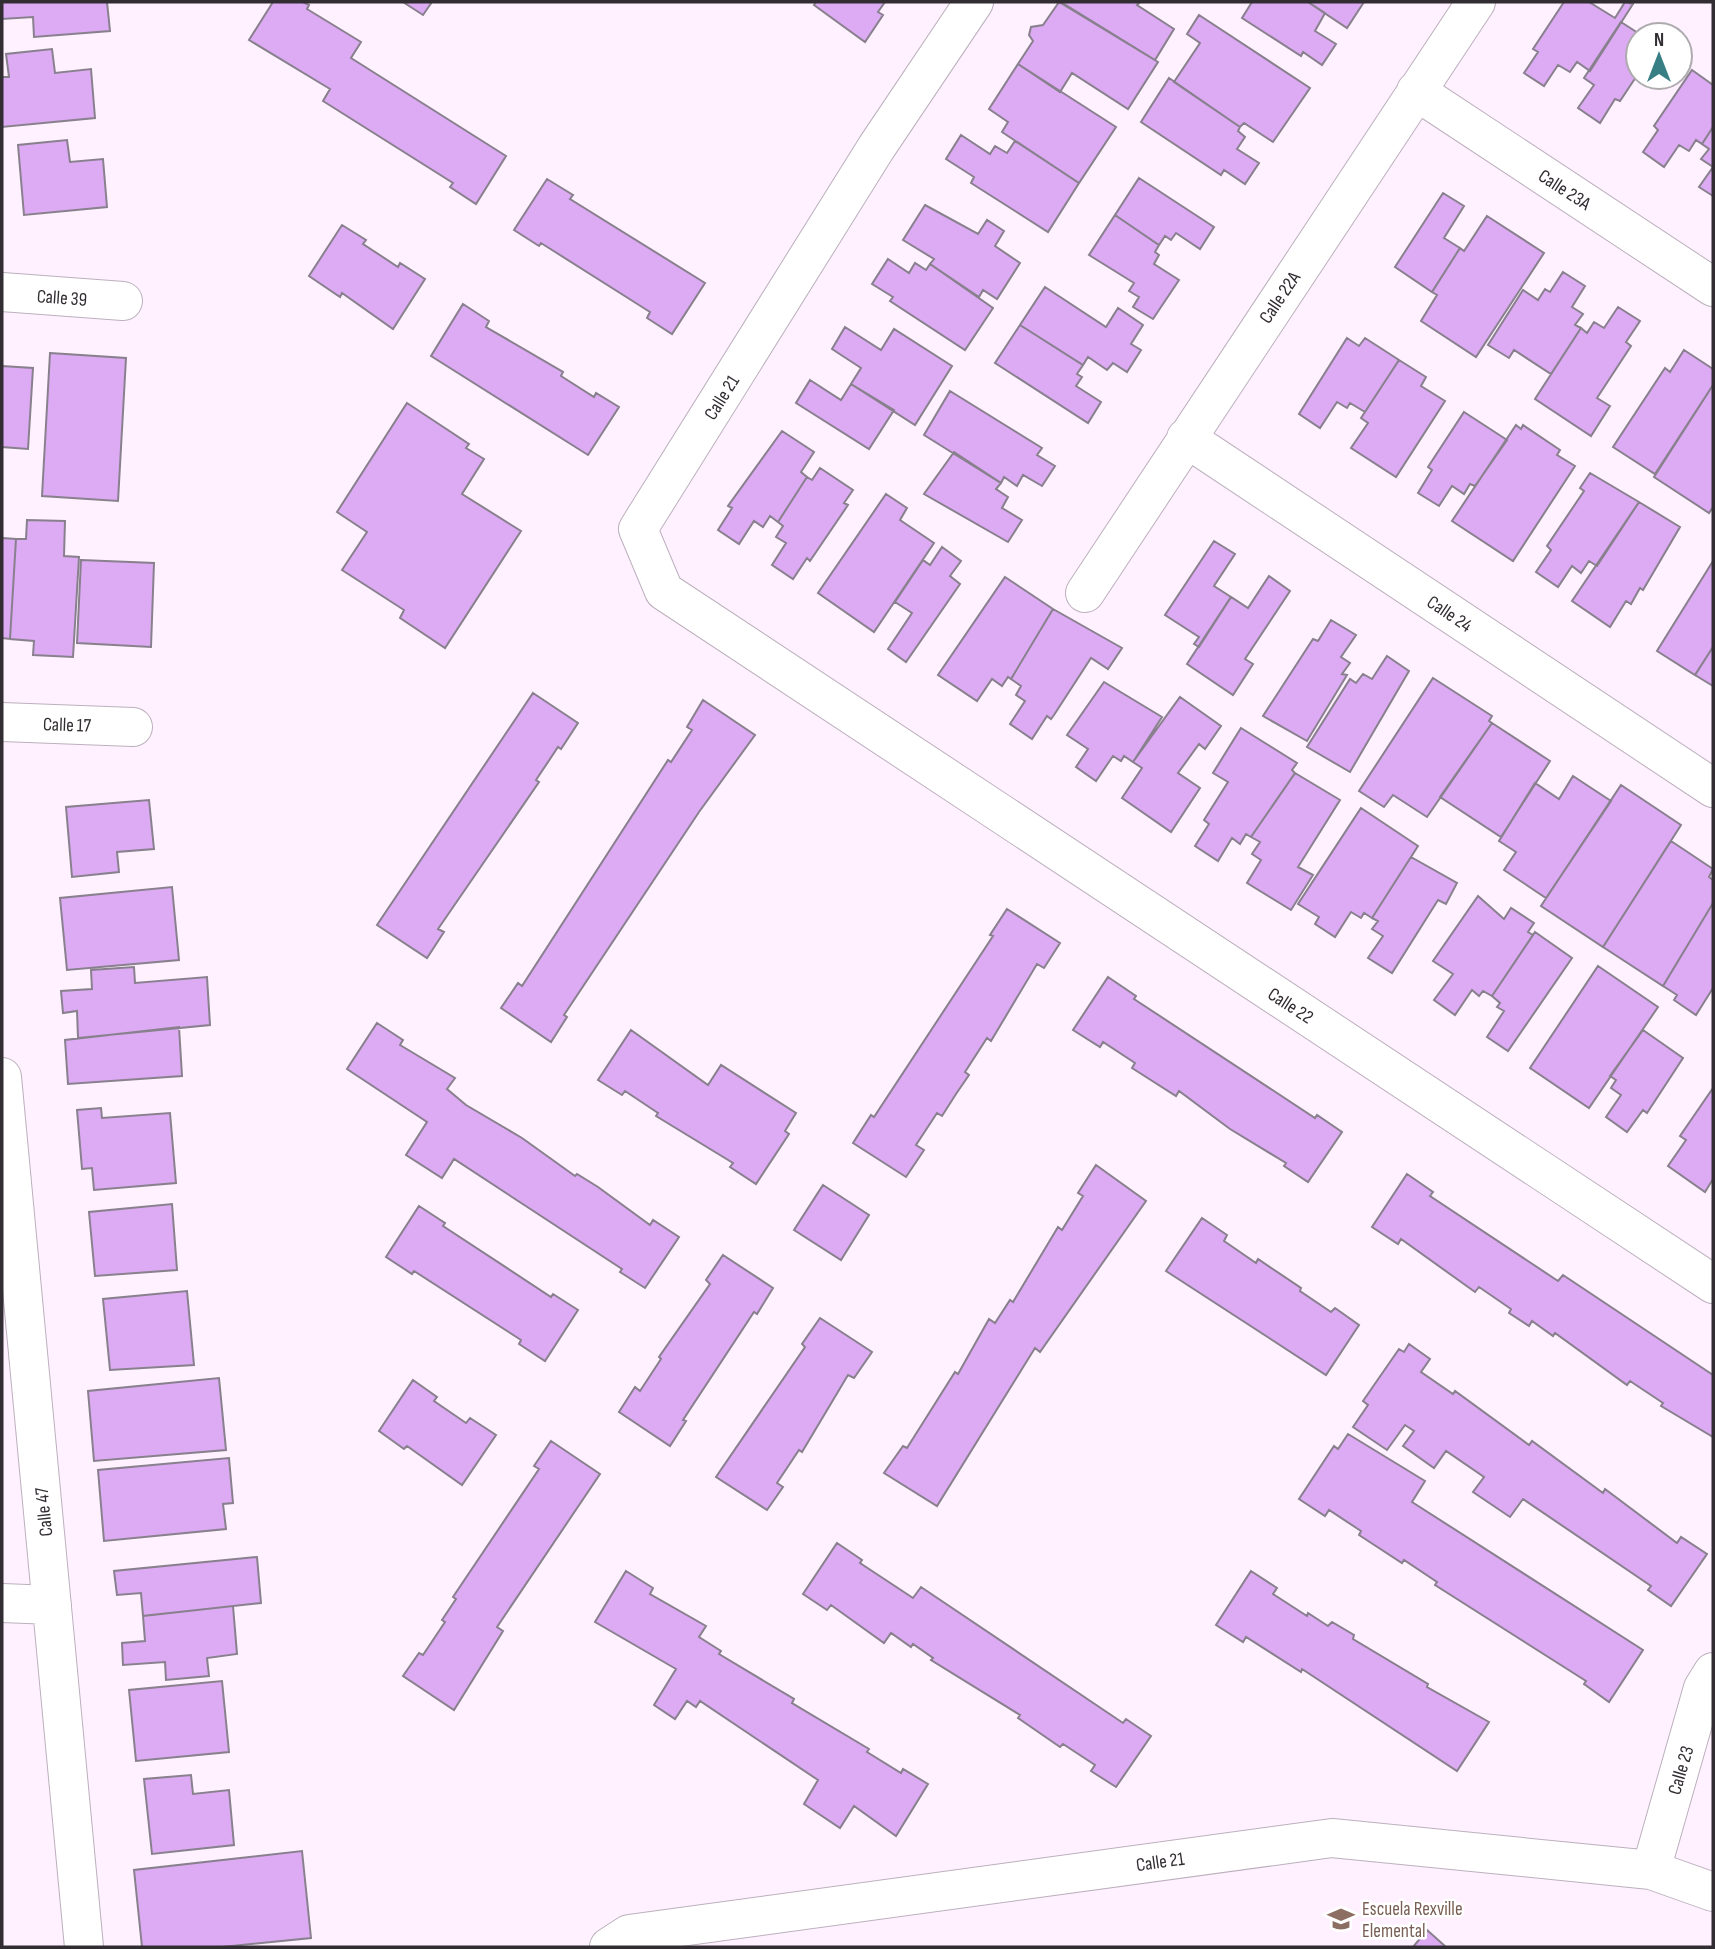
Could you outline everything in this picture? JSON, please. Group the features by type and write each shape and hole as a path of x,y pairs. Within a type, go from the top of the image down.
{"street":[{"name":"Calle 21","path":"869,727 664,591 638,529 876,148 974,2"},
{"name":"Calle 22A","path":"1085,593 1476,2"},
{"name":"Calle 23A","path":"1416,91 1713,287"},
{"name":"Calle 39","path":"2,292 123,301"},
{"name":"Calle 24","path":"1186,438 1713,788"},
{"name":"Calle 17","path":"2,723 133,727"},
{"name":"Calle 22","path":"869,727 1713,1284"},
{"name":"Calle 47","path":"2,1077 6,1164 84,1947"},
{"path":"2,1603 52,1605"},
{"name":"Calle 23","path":"1651,1870 1703,1688 1713,1672"},
{"name":"Calle 21","path":"609,1947 628,1934 1332,1838 1651,1870 1713,1892"}],"building":[{"path":"2,2 107,2 110,31 34,37 33,17 2,19"},
{"path":"273,2 303,2 309,5 307,9 361,42 351,58 506,156 476,204 450,187 453,183 323,101 330,89 249,40"},
{"path":"403,2 432,2 423,15"},
{"path":"816,2 885,2 878,12 883,15 865,42 814,5"},
{"path":"1059,2 1158,62 1128,109 1072,73 1060,92 1018,64 1033,41 1029,35 1031,27 1043,25"},
{"path":"1061,2 1140,2 1137,5 1174,29 1155,60"},
{"path":"1252,2 1308,2 1325,13 1315,31 1336,44 1322,65 1303,52 1301,56 1242,18"},
{"path":"1308,2 1364,2 1347,28"},
{"path":"1564,2 1589,2 1615,18 1625,2 1633,4 1590,71 1577,62 1570,72 1558,65 1544,86 1524,73 1538,52 1533,49"},
{"path":"1199,15 1310,88 1273,142 1244,123 1240,127 1174,82 1200,43 1187,34"},
{"path":"1621,22 1624,24 1624,91 1627,91 1620,101 1615,99 1600,123 1578,108 1594,85 1584,78"},
{"path":"52,49 55,73 91,69 95,118 2,127 2,77 9,77 6,54"},
{"path":"1018,64 1116,127 1079,183 1002,132 1008,122 989,109"},
{"path":"1694,71 1713,85 1713,127 1702,144 1696,140 1689,151 1679,145 1664,167 1643,152 1658,130 1654,126 1678,91 1694,91"},
{"path":"1169,78 1240,127 1238,131 1245,137 1237,149 1259,163 1245,184 1224,170 1221,175 1141,122"},
{"path":"1713,127 1713,167 1701,159 1709,149 1702,144"},
{"path":"961,135 990,154 995,146 1007,153 1015,141 1079,183 1048,232 971,183 974,177 946,159"},
{"path":"67,140 70,162 103,159 107,207 24,215 18,145"},
{"path":"1713,167 1713,196 1699,187"},
{"path":"1139,178 1214,227 1200,249 1176,233 1171,240 1165,236 1159,245 1115,215"},
{"path":"547,179 573,195 570,199 705,283 672,334 647,318 650,312 541,243 539,246 514,230"},
{"path":"1443,193 1464,206 1444,238 1460,248 1432,292 1395,267"},
{"path":"925,205 978,234 987,220 1004,231 995,246 1020,263 997,299 983,290 979,297 930,264 934,259 903,240"},
{"path":"1115,215 1159,245 1155,252 1159,255 1154,264 1179,280 1153,319 1133,307 1139,297 1129,291 1134,283 1089,255"},
{"path":"1487,216 1544,253 1476,357 1421,321 1437,295 1432,292 1460,248 1464,251"},
{"path":"342,225 366,240 363,244 398,267 400,263 425,279 393,329 342,293 340,297 309,276"},
{"path":"888,259 909,273 915,263 926,270 930,264 993,308 965,350 890,301 893,297 872,284"},
{"path":"1563,272 1585,286 1572,307 1583,314 1575,325 1581,328 1551,374 1514,350 1509,358 1488,345 1523,290 1538,300 1545,289 1550,292"},
{"path":"1045,287 1106,327 1118,308 1143,325 1131,344 1141,350 1127,372 1113,363 1107,370 1088,357 1083,365 1020,325"},
{"path":"463,304 489,321 486,327 563,372 561,376 594,397 596,393 619,407 588,455 431,356"},
{"path":"1618,307 1640,321 1626,342 1631,346 1597,398 1610,406 1591,436 1535,399 1581,328 1587,333 1594,322 1604,328"},
{"path":"1020,325 1083,365 1077,374 1082,377 1076,386 1101,402 1088,423 995,363"},
{"path":"845,327 881,350 894,329 952,366 915,425 851,384 861,368 832,349"},
{"path":"1347,338 1359,346 1365,338 1399,360 1365,412 1350,403 1347,408 1337,402 1320,428 1299,414"},
{"path":"1684,350 1713,369 1713,385 1655,474 1613,447 1665,368 1670,372"},
{"path":"50,353 126,358 118,501 42,496"},
{"path":"1399,360 1426,377 1421,386 1445,401 1396,477 1351,448 1368,423 1361,418"},
{"path":"2,366 33,368 28,449 2,447"},
{"path":"810,380 841,400 851,384 894,410 869,449 796,403"},
{"path":"1713,385 1713,507 1709,513 1654,477"},
{"path":"950,391 1042,448 1037,455 1055,466 1042,486 1023,475 1017,486 1004,477 1001,483 924,435"},
{"path":"407,403 469,444 466,448 484,459 462,494 521,531 445,648 400,618 404,610 342,570 367,532 337,512"},
{"path":"1464,412 1507,440 1475,486 1470,484 1464,494 1452,486 1439,506 1418,493 1432,470 1428,467"},
{"path":"1516,425 1521,429 1523,425 1560,450 1557,455 1575,466 1513,561 1452,521"},
{"path":"782,431 814,452 801,472 807,477 778,522 770,516 763,527 754,521 739,544 718,530 732,508 728,506"},
{"path":"954,452 1001,483 996,489 1008,497 1002,508 1022,520 1008,542 924,494"},
{"path":"820,468 853,490 844,503 848,505 810,561 807,558 793,579 772,565 786,543 776,537 783,526 778,522 807,477 812,480"},
{"path":"1590,473 1639,502 1597,566 1589,561 1581,573 1572,566 1558,587 1536,572 1551,550 1547,546 1584,491 1580,488"},
{"path":"886,494 907,508 900,520 934,543 874,632 818,593"},
{"path":"1639,502 1680,527 1643,590 1640,588 1631,604 1626,601 1610,627 1572,601"},
{"path":"27,520 65,521 64,556 79,557 73,657 33,655 34,641 10,639 16,539 26,539"},
{"path":"2,538 16,539 10,639 2,638"},
{"path":"1214,541 1235,554 1214,586 1231,597 1199,647 1194,644 1199,637 1165,615"},
{"path":"942,547 961,561 950,576 960,584 906,662 888,649 912,613 895,602 923,560 930,565"},
{"path":"81,560 154,563 151,647 77,643"},
{"path":"1713,561 1713,647 1695,675 1657,651"},
{"path":"1269,576 1290,591 1245,659 1253,664 1233,695 1187,664 1231,597 1248,608"},
{"path":"1005,577 1053,609 1011,679 1008,677 1002,686 992,679 977,701 938,675"},
{"path":"1053,609 1122,648 1108,669 1091,658 1054,715 1051,719 1047,716 1032,739 1010,724 1025,701 1016,695 1021,686 1011,679"},
{"path":"1331,620 1356,635 1341,657 1350,663 1342,674 1347,675 1307,741 1263,716 1313,639 1318,641"},
{"path":"1713,647 1713,686 1695,675"},
{"path":"1387,656 1409,671 1350,772 1307,747 1350,679 1356,683 1363,674 1372,679"},
{"path":"1433,678 1492,716 1489,721 1492,723 1427,817 1393,795 1384,807 1359,791"},
{"path":"1104,682 1162,717 1133,762 1124,756 1121,761 1113,756 1096,781 1076,767 1088,749 1067,735"},
{"path":"533,693 578,723 561,749 558,747 536,780 539,782 438,929 444,932 427,958 377,925"},
{"path":"1180,697 1221,726 1205,749 1199,744 1178,773 1200,788 1171,832 1122,798 1142,768 1133,762"},
{"path":"703,700 755,735 699,812 564,1015 567,1017 551,1042 501,1008 518,983 522,986 668,760 671,762 692,730 687,727"},
{"path":"1492,723 1550,761 1501,837 1440,797"},
{"path":"1241,728 1297,763 1292,770 1295,773 1251,837 1246,834 1240,844 1232,838 1218,861 1195,846 1209,824 1204,820 1228,782 1213,773"},
{"path":"1295,773 1340,800 1298,867 1313,875 1291,910 1247,883 1261,860 1252,854 1260,842 1251,837"},
{"path":"1573,776 1611,801 1546,898 1504,870 1516,852 1499,841 1535,783 1559,799"},
{"path":"1621,785 1681,825 1603,947 1541,906"},
{"path":"149,800 154,849 117,852 119,872 72,877 66,807"},
{"path":"1361,808 1418,846 1372,918 1364,913 1361,918 1351,912 1335,937 1315,924 1319,917 1298,904"},
{"path":"1671,841 1713,869 1709,877 1713,880 1713,903 1663,986 1603,947"},
{"path":"1411,857 1457,883 1446,904 1438,900 1392,973 1368,958 1383,936 1372,929 1378,921 1372,918"},
{"path":"172,887 179,960 67,970 60,898"},
{"path":"1478,896 1504,919 1511,908 1534,923 1528,932 1533,935 1492,996 1483,991 1479,996 1472,990 1455,1015 1434,1000 1453,974 1433,961"},
{"path":"1713,903 1713,988 1696,1015 1674,1000 1677,995 1663,986"},
{"path":"1007,909 1060,943 1044,968 1037,964 991,1041 987,1038 965,1072 969,1075 942,1116 937,1113 916,1145 924,1150 906,1177 853,1143 871,1115 874,1117 993,936 990,935"},
{"path":"1535,932 1572,958 1508,1051 1487,1037 1504,1011 1497,1007 1500,1003 1492,996"},
{"path":"1598,966 1658,1007 1589,1108 1530,1068"},
{"path":"134,967 135,983 207,977 210,1025 78,1038 77,1011 63,1013 61,991 92,989 91,970"},
{"path":"1108,977 1136,996 1134,999 1315,1118 1317,1115 1342,1132 1308,1182 1284,1166 1286,1163 1230,1129 1179,1091 1176,1096 1132,1068 1135,1063 1103,1042 1100,1047 1073,1030"},
{"path":"377,1023 403,1040 400,1045 455,1078 447,1089 466,1105 522,1138 575,1176 577,1174 598,1187 650,1225 653,1220 679,1237 645,1288 620,1272 622,1269 454,1159 442,1178 406,1155 427,1122 347,1069"},
{"path":"179,1027 182,1076 68,1084 65,1040"},
{"path":"631,1030 708,1085 721,1065 796,1113 785,1131 789,1134 756,1184 730,1167 733,1163 656,1116 658,1113 625,1091 622,1095 598,1080"},
{"path":"1643,1030 1683,1058 1647,1113 1643,1110 1627,1132 1606,1117 1621,1095 1611,1088 1616,1080 1610,1076"},
{"path":"1713,1088 1713,1179 1705,1192 1668,1166 1686,1140 1680,1136"},
{"path":"101,1108 102,1118 170,1113 176,1183 94,1190 92,1168 82,1169 77,1110"},
{"path":"1096,1165 1146,1201 1040,1352 1035,1348 937,1506 884,1473 903,1446 907,1448 955,1372 958,1374 989,1319 995,1323 1010,1300 1013,1302 1058,1227 1062,1230 1083,1196 1078,1193"},
{"path":"1407,1174 1433,1192 1430,1196 1558,1281 1563,1275 1713,1375 1713,1437 1661,1406 1663,1403 1630,1381 1627,1385 1555,1333 1553,1336 1532,1321 1529,1326 1509,1313 1511,1309 1479,1287 1475,1292 1401,1239 1398,1244 1372,1227"},
{"path":"823,1185 869,1215 841,1260 794,1230"},
{"path":"172,1204 177,1270 95,1276 89,1212"},
{"path":"419,1206 445,1223 443,1226 551,1297 553,1294 578,1310 545,1361 519,1344 521,1340 414,1271 412,1274 386,1257"},
{"path":"1202,1218 1227,1235 1224,1241 1256,1263 1258,1259 1331,1312 1335,1308 1359,1325 1326,1375 1166,1271"},
{"path":"723,1255 773,1288 757,1314 754,1312 683,1420 686,1421 670,1446 619,1412 635,1387 640,1391 661,1359 659,1357 710,1284 706,1280"},
{"path":"187,1291 194,1365 110,1370 103,1299"},
{"path":"820,1318 872,1352 854,1378 848,1375 802,1452 799,1450 777,1483 783,1487 767,1510 716,1477 805,1347 802,1344"},
{"path":"1409,1344 1430,1359 1421,1372 1453,1394 1455,1391 1529,1445 1532,1441 1603,1493 1605,1489 1677,1543 1681,1537 1707,1554 1671,1606 1648,1590 1651,1586 1523,1499 1510,1517 1473,1492 1484,1477 1446,1451 1434,1468 1403,1446 1414,1431 1405,1425 1387,1450 1353,1427 1368,1405 1363,1401 1399,1349 1404,1352"},
{"path":"219,1378 226,1450 94,1461 88,1391"},
{"path":"413,1380 437,1397 434,1401 466,1423 470,1418 496,1435 462,1485 407,1446 404,1449 379,1431"},
{"path":"1348,1434 1425,1481 1412,1502 1643,1650 1609,1702 1584,1684 1586,1681 1435,1585 1437,1582 1404,1560 1402,1563 1359,1535 1361,1531 1329,1510 1325,1516 1299,1499 1334,1446 1338,1449"},
{"path":"551,1441 600,1474 497,1627 503,1631 454,1710 403,1676 419,1653 423,1655 445,1622 442,1620 456,1599 453,1597 539,1469 534,1466"},
{"path":"229,1458 233,1503 223,1504 226,1529 104,1541 98,1470"},
{"path":"837,1543 862,1560 860,1563 913,1598 921,1587 1123,1723 1126,1719 1151,1736 1116,1787 1091,1771 1095,1765 1063,1744 1060,1747 1018,1718 1020,1715 931,1660 933,1658 913,1644 911,1647 891,1633 884,1643 831,1605 827,1610 803,1594"},
{"path":"257,1557 261,1603 143,1616 141,1593 117,1595 114,1571"},
{"path":"626,1571 653,1588 650,1594 706,1626 699,1637 721,1651 719,1654 794,1699 792,1703 869,1749 867,1752 901,1773 903,1769 928,1784 896,1836 854,1806 840,1828 804,1804 818,1780 700,1701 696,1707 687,1701 675,1719 654,1705 676,1669 595,1622"},
{"path":"1251,1571 1277,1588 1273,1594 1307,1616 1308,1613 1328,1626 1332,1622 1354,1635 1353,1639 1428,1684 1427,1687 1489,1722 1457,1771 1302,1669 1301,1672 1246,1637 1243,1642 1216,1625"},
{"path":"233,1606 237,1654 207,1658 209,1676 166,1680 165,1662 123,1665 122,1643 145,1641 143,1616"},
{"path":"222,1681 229,1752 136,1761 129,1690"},
{"path":"191,1775 193,1794 229,1790 234,1845 152,1854 144,1779"},
{"path":"302,1851 311,1938 222,1947 142,1947 134,1870"},
{"path":"1427,1930 1446,1947 1413,1947"}],"place":[{"name":"Escuela Rexville Elemental","path":"1341,1919"}]}
